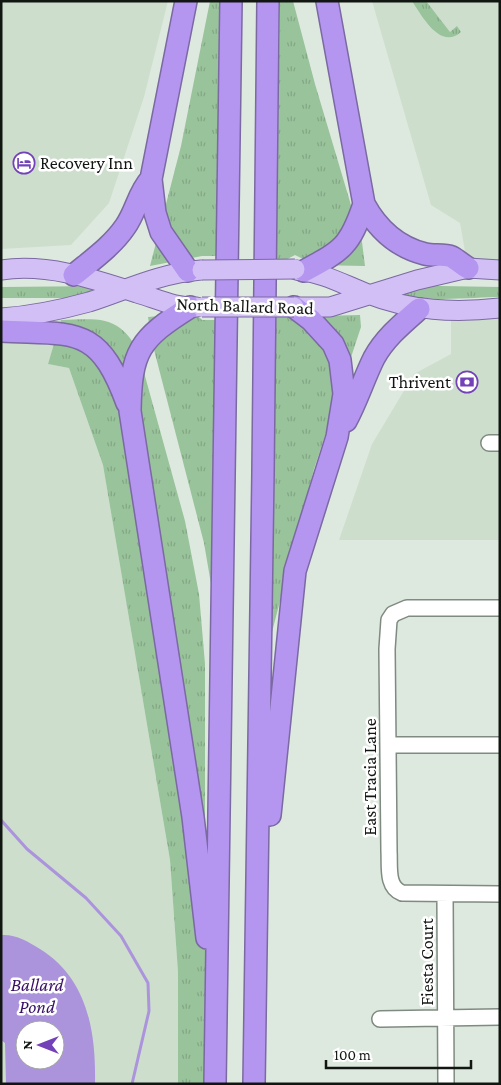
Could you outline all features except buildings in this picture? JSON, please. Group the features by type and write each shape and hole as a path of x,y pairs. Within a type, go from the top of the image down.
{"highway":[{"path":"186,1 151,179 155,213 161,232 195,270"},
{"path":"215,1084 231,1"},
{"path":"254,1084 264,473 268,1"},
{"path":"327,1 364,204 374,223 382,232 405,246 423,253 451,256 468,268"},
{"path":"74,274 102,252 126,226 143,187 151,179"},
{"path":"300,270 335,254 346,245 356,229 364,204"},
{"path":"196,307 161,325 139,349 132,371 130,411 194,826 207,937 208,1026 216,1059"},
{"path":"256,939 264,890 266,850 295,570 337,437 344,394 340,360 326,335 294,307"},
{"path":"337,437 358,400 375,357 391,334 418,309"},
{"path":"1,331 58,332 77,337 86,342 95,348 113,368 130,411"}],"main road":[{"name":"North Ballard Road","path":"1,270 26,268 74,274 172,305 196,307 330,307 367,294 437,274 468,268 500,270"},
{"name":"North Ballard Road","path":"1,318 54,311 89,302 122,288 160,276 195,270 300,270 332,278 367,294 418,309 470,311 500,308"}],"street":[{"name":"East Tracia Lane","path":"446,894 402,893 396,891 392,885 389,851 389,620 394,614 407,608 500,608"},
{"path":"389,745 500,745"},
{"name":"Fiesta Court","path":"446,1084 446,894 500,894"},
{"path":"380,1019 500,1018"}],"shaded area":[{"path":"1,1 168,1 144,97 109,203 71,245 1,249"},
{"path":"372,1 500,1 500,270 468,268 460,223 431,205"},
{"path":"500,309 500,540 339,540 372,444 414,374 451,354 451,312"},
{"path":"1,319 61,320 48,364 69,368 103,465 170,860 178,972 178,1084 1,1084"}],"green space":[{"path":"210,1 221,1 219,256 202,256 150,266 181,146"},
{"path":"280,1 293,1 315,84 362,242 365,266 315,265 295,255 276,265"},
{"path":"412,1 426,1 450,32 457,26 461,32 454,37 440,35 421,16"},
{"path":"382,285 500,287 500,297 420,298 391,292"},
{"path":"103,286 134,298 1,298 1,287"},
{"path":"195,313 202,320 218,320 212,590 204,543 152,342 148,317"},
{"path":"360,315 361,327 314,469 271,636 276,317"},
{"path":"61,320 94,320 113,324 127,335 138,350 185,521 199,594 205,664 205,1084 178,1084 178,972 170,860 103,465 69,368 48,364"}],"water":[{"name":"Ballard Pond","path":"1,935 17,937 40,949 56,961 69,975 79,991 91,1026 94,1045 95,1084 6,1084 5,1043 1,1040"}],"waterway":[{"path":"1,820 27,849 86,898 121,936 148,983 149,1011 132,1084"}],"place":[{"name":"Recovery Inn","path":"24,163"},
{"name":"Thrivent","path":"467,382"}]}
